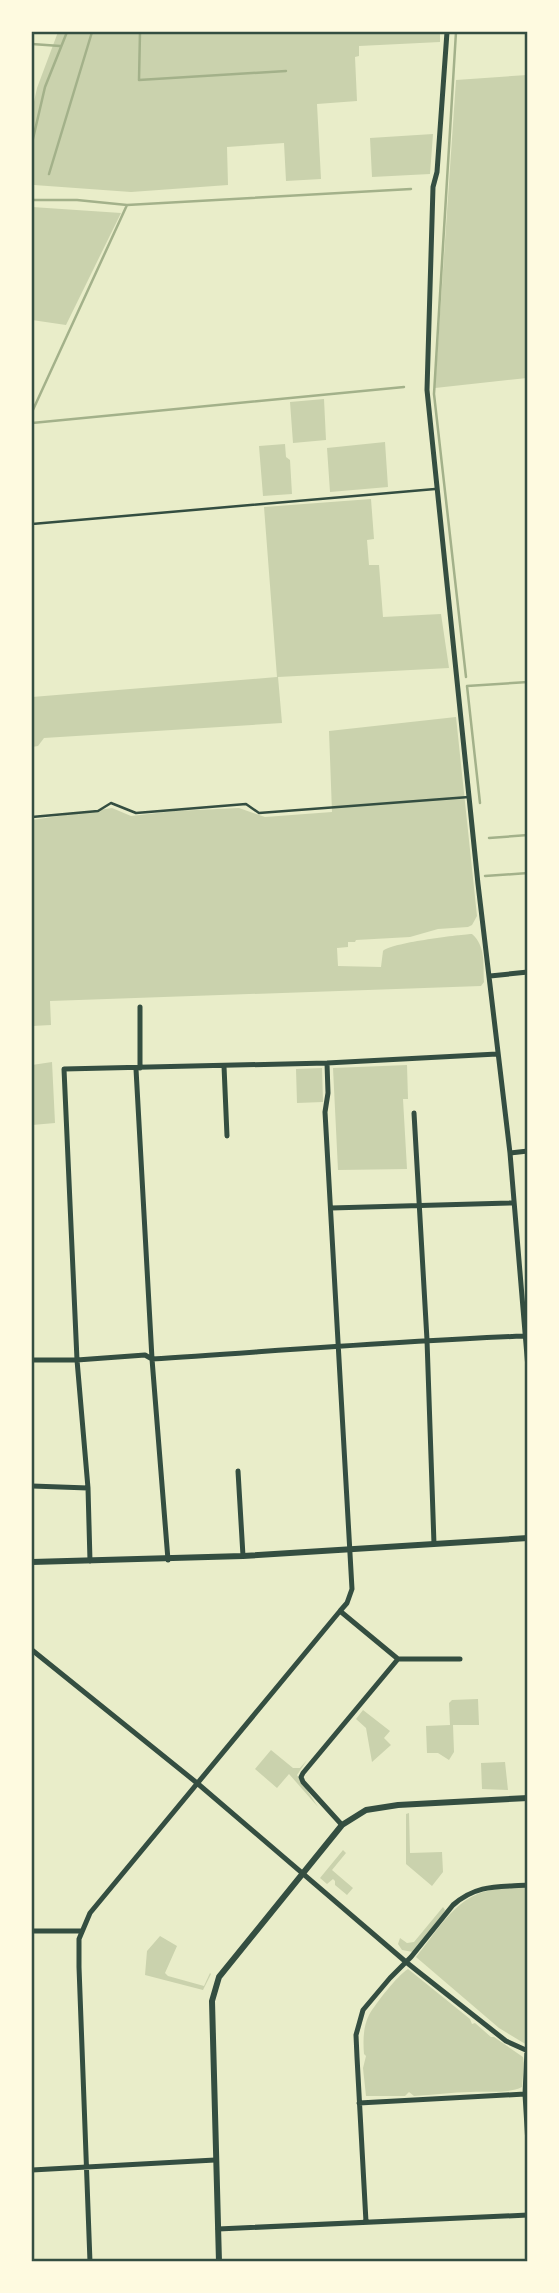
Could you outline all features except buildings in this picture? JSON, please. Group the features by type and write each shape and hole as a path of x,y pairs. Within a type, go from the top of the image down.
{"street":[{"path":"446,32 437,172 433,187 426,390 468,797 510,1153 527,1368"},
{"path":"490,976 527,972"},
{"path":"140,1007 138,1068 152,1359 168,1560"},
{"path":"90,1561 88,1488 77,1360 64,1069 327,1063 497,1054"},
{"path":"90,2262 79,1967 81,1931 90,1913 341,1611 352,1589 325,1112 328,1093 327,1063"},
{"path":"223,1066 227,1136"},
{"path":"414,1113 427,1340 434,1544"},
{"path":"510,1153 527,1151"},
{"path":"331,1208 513,1203"},
{"path":"32,1360 145,1355 152,1359 524,1336"},
{"path":"238,1471 243,1556"},
{"path":"32,1486 88,1488"},
{"path":"32,1562 168,1560 527,1538"},
{"path":"341,1611 398,1659 460,1658"},
{"path":"32,1650 197,1783 406,1962 506,2041 527,2051 527,2144"},
{"path":"342,1825 301,1777 398,1659"},
{"path":"219,2262 212,2001 219,1976 342,1825 366,1810 398,1805 527,1798"},
{"path":"366,2222 356,2035 360,2016 453,1905 468,1893 481,1888 527,1885"},
{"path":"32,1931 81,1931"},
{"path":"359,2103 525,2094"},
{"path":"32,2169 215,2160"},
{"path":"218,2229 527,2215"}],"lane":[{"path":"32,524 435,489"},
{"path":"32,817 98,811 111,803 136,813 246,804 259,813 468,797"}],"green space":[{"path":"58,32 440,32 440,42 359,46 359,56 355,57 357,101 317,104 321,179 286,181 284,143 227,147 228,185 131,192 32,183 32,111 37,88"},
{"path":"527,75 527,378 435,388 456,80"},
{"path":"433,134 430,174 372,177 370,138"},
{"path":"32,207 121,213 66,325 32,320"},
{"path":"324,399 326,440 293,443 290,402"},
{"path":"385,442 388,487 330,492 327,448"},
{"path":"285,444 286,457 290,460 292,494 263,496 259,446"},
{"path":"371,499 374,539 367,540 369,565 379,565 383,617 441,614 449,668 278,677 282,723 44,738 38,746 32,747 32,697 277,677 264,507"},
{"path":"456,717 477,916 468,927 438,929 410,937 348,942 348,947 337,948 338,966 381,967 383,951 388,948 472,934 480,944 483,956 484,982 481,986 50,1001 51,1025 32,1026 32,820 112,808 131,816 239,808 265,817 332,812 329,731"},
{"path":"52,1062 55,1123 32,1125 32,1065"},
{"path":"407,1065 408,1099 403,1099 407,1169 338,1170 333,1068"},
{"path":"322,1068 323,1102 297,1103 296,1069"},
{"path":"478,1699 479,1725 453,1725 454,1752 449,1760 438,1753 427,1753 426,1726 450,1725 449,1703 452,1700"},
{"path":"363,1710 390,1731 384,1738 391,1745 372,1762 366,1728 356,1719"},
{"path":"271,1750 293,1768 300,1768 307,1760 297,1775 318,1807 289,1774 277,1788 255,1769"},
{"path":"505,1762 508,1790 482,1789 481,1763"},
{"path":"409,1813 410,1853 442,1852 443,1872 432,1886 406,1864 406,1814"},
{"path":"343,1850 346,1853 332,1870 353,1888 347,1895 335,1885 333,1879 327,1884 320,1878"},
{"path":"527,1887 527,2045 499,2028 416,1957 445,1919 472,1896 494,1890"},
{"path":"443,1907 443,1914 413,1952 402,1950 398,1944 400,1938 407,1943 414,1942"},
{"path":"160,1936 177,1946 165,1973 204,1986 210,1973 203,1990 145,1975 147,1951"},
{"path":"408,1969 470,2019 472,2024 475,2023 491,2037 523,2057 522,2087 504,2091 414,2096 409,2092 405,2096 366,2096 363,2068 367,2020 387,1990"}],"waterway":[{"path":"32,143 45,87 67,32"},
{"path":"49,174 92,32"},
{"path":"140,32 139,80 286,71"},
{"path":"456,32 434,394 466,677"},
{"path":"32,44 60,46"},
{"path":"32,200 77,200 127,205 411,189"},
{"path":"32,412 127,205"},
{"path":"32,423 404,387"},
{"path":"480,803 467,686 528,682"},
{"path":"489,838 528,835"},
{"path":"485,876 528,873"}]}
